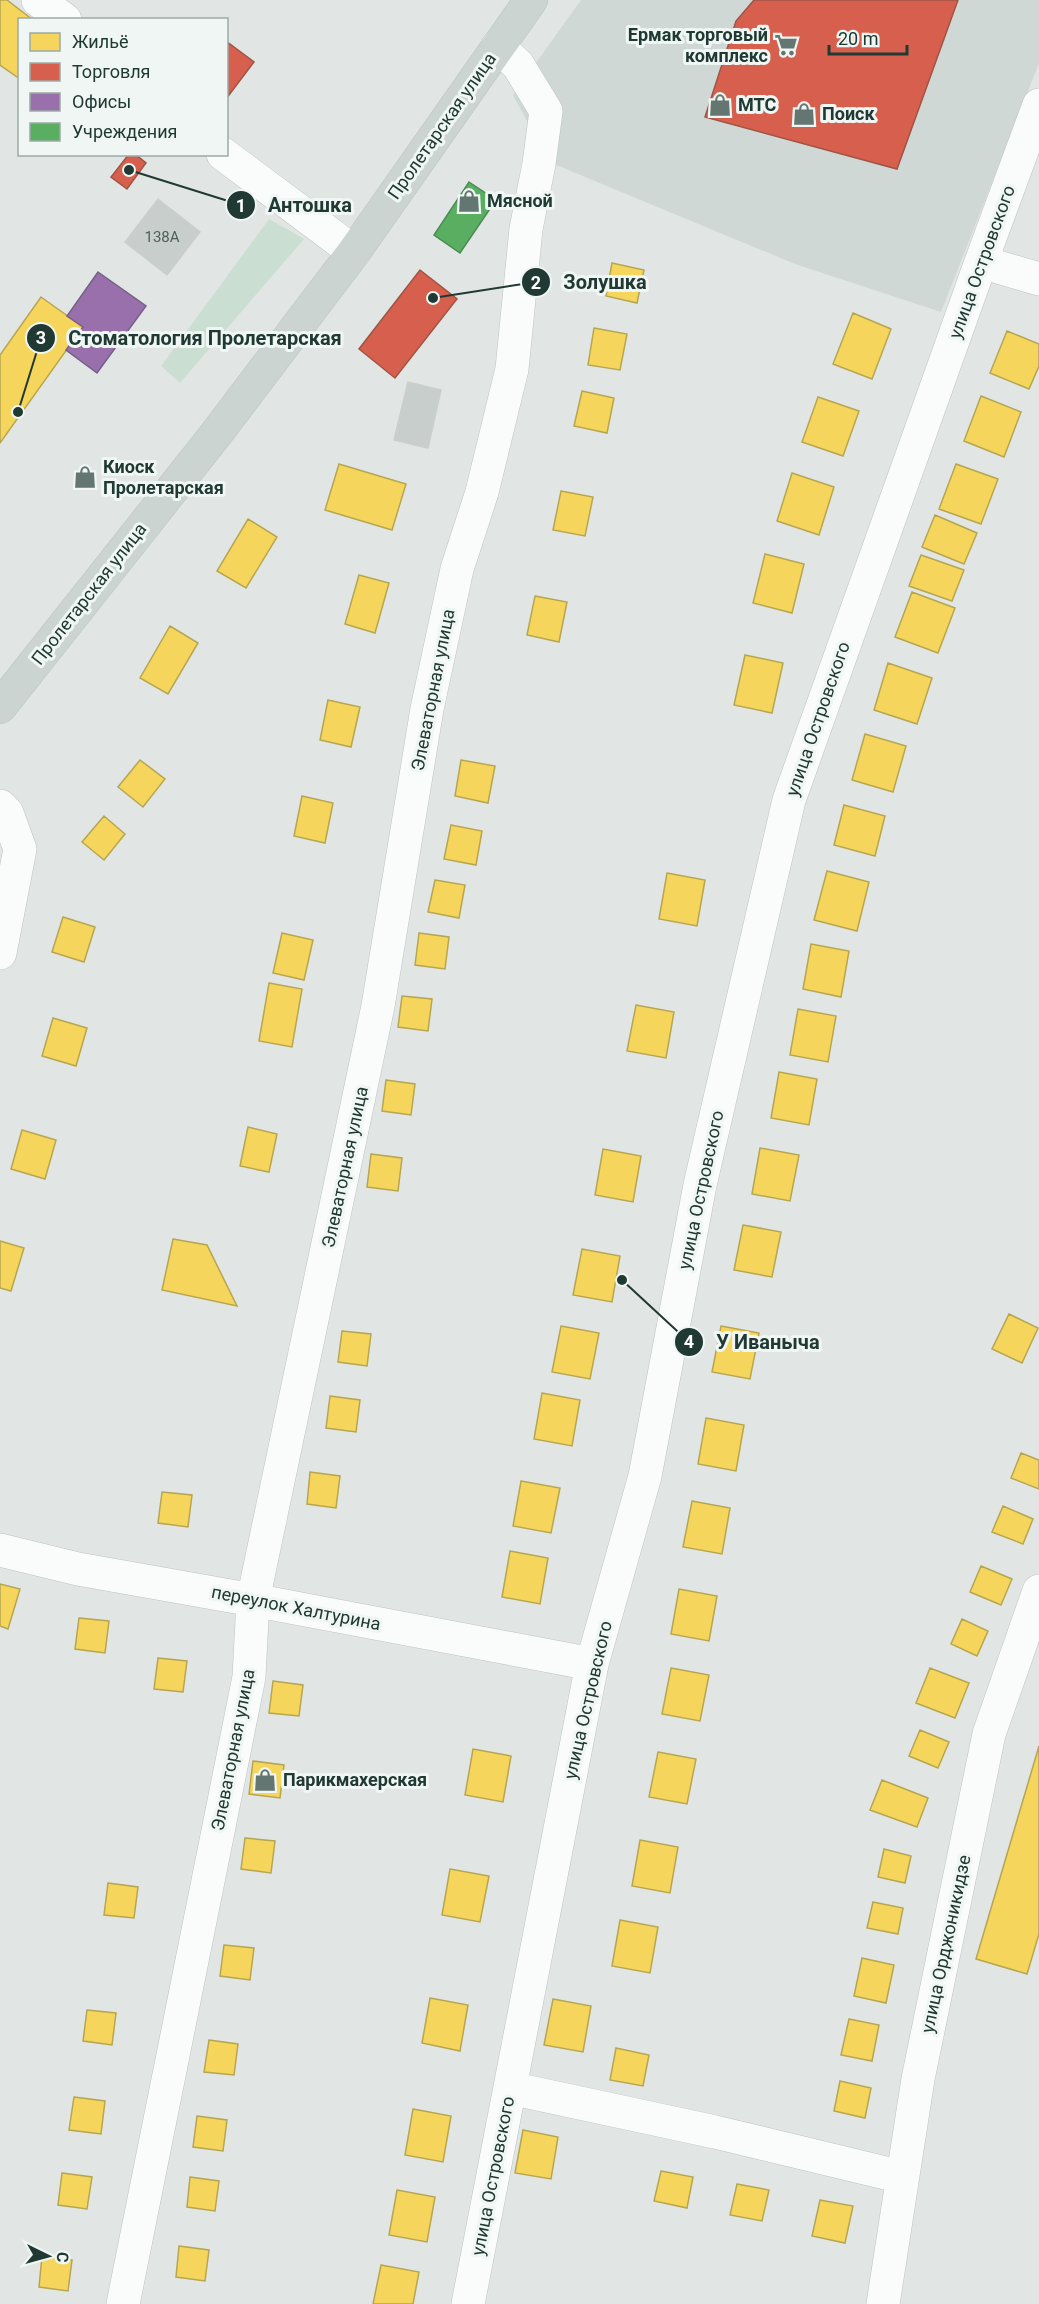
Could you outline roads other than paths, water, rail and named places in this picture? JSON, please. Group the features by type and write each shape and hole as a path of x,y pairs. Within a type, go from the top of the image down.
{"main road":[{"name":"Пролетарская улица","path":"0,707 216,434 354,252 531,0"}],"street":[{"path":"38,0 62,18"},
{"name":"Элеваторная улица","path":"123,2304 249,1677 253,1600 378,1006 427,709 457,570 482,492 512,369 525,229 539,164 546,111 518,65 498,46"},
{"name":"улица Островского","path":"468,2304 592,1664 645,1476 700,1185 789,800 1039,105"},
{"path":"226,156 354,252"},
{"path":"981,262 1039,279"},
{"path":"0,806 7,813 20,849 0,953"},
{"name":"переулок Халтурина","path":"0,1550 78,1569 592,1664"},
{"name":"улица Орджоникидзе","path":"883,2304 921,2067 988,1734 1039,1591"},
{"path":"510,2088 715,2132 902,2177"}],"place":[{"name":"Ермак торговый комплекс","path":"786,45"},
{"name":"МТС","path":"720,105"},
{"name":"Поиск","path":"804,114"},
{"name":"Антошка","path":"129,170"},
{"name":"Мясной","path":"469,201"},
{"name":"Золушка","path":"433,298"},
{"name":"Стоматология Пролетарская","path":"18,412"},
{"name":"Киоск Пролетарская","path":"85,477"},
{"name":"У Иваныча","path":"622,1280"},
{"name":"Парикмахерская","path":"265,1780"}]}
